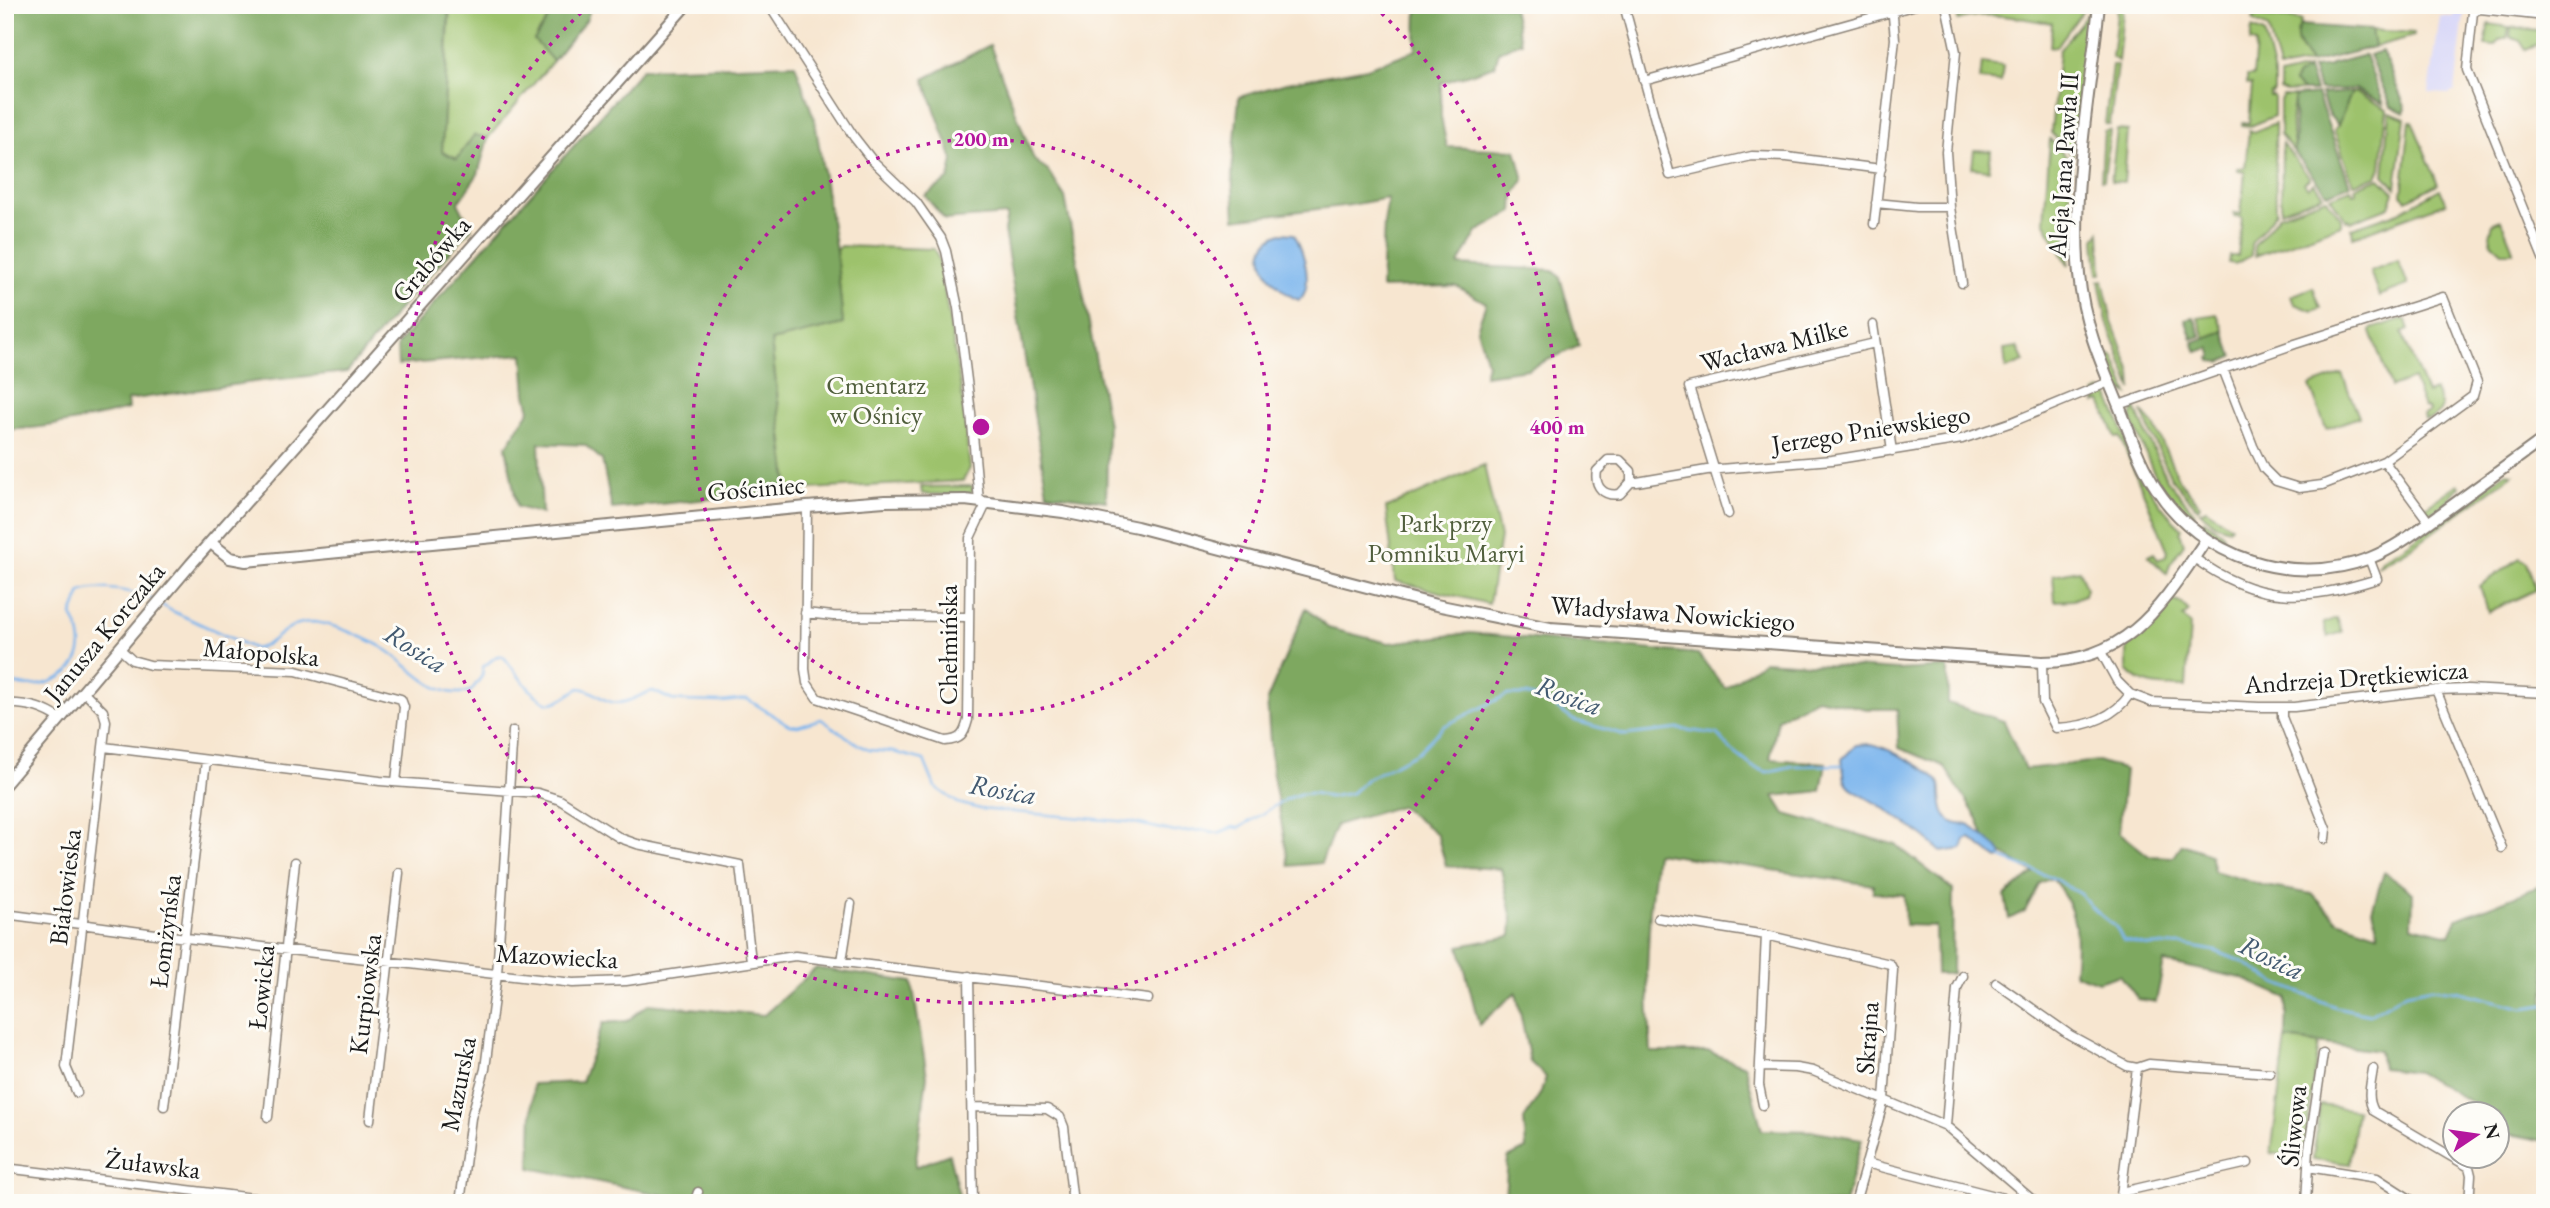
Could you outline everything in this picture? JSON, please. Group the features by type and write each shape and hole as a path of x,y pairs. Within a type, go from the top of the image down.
{"street":[{"name":"Grabówka","path":"211,543 686,5"},
{"path":"769,5 854,137 872,160 916,202 941,238 958,308 983,502"},
{"path":"1623,5 1670,175 1752,156 1787,157 1881,169"},
{"path":"1644,81 1893,8 1916,5"},
{"path":"1946,5 1956,52 1945,152 1950,207 1962,283"},
{"name":"Aleja Jana Pawła II","path":"2099,5 2080,177 2077,243 2084,309 2109,382 2146,471 2155,488 2177,514 2206,540 2245,560 2287,569 2334,568 2369,558 2391,548 2545,438"},
{"path":"2299,5 2317,5"},
{"path":"2341,5 2377,5"},
{"path":"2389,5 2410,7"},
{"path":"1874,223 1895,39 1893,8"},
{"path":"2545,16 2480,9 2473,12 2467,70 2537,232 2545,263"},
{"path":"1876,203 1950,207"},
{"path":"2119,405 2223,369 2443,297 2477,382 2473,396 2385,461 2322,485 2299,488 2276,481 2264,469 2223,369"},
{"path":"1873,326 1892,451"},
{"name":"Wacława Milke","path":"1728,514 1689,387 1875,342"},
{"name":"Jerzego Pniewskiego","path":"1631,482 1832,460 1977,435 2109,382"},
{"name":"Jerzego Pniewskiego","path":"1608,460 1620,460 1631,471 1631,482 1625,492 1609,494 1599,488 1597,471 1608,460"},
{"path":"2385,461 2428,522"},
{"name":"Gościniec","path":"211,543 230,558 246,561 807,507 885,501 983,502 1040,508 1112,521 1306,571"},
{"name":"Chełmińska","path":"807,507 807,683 817,698 944,741 957,740 964,735 968,720 970,538 983,502"},
{"name":"Władysława Nowickiego","path":"1306,571 1436,605 1550,628 2042,662 2072,660 2101,652 2140,627 2159,607 2206,540"},
{"name":"Janusza Korczaka","path":"5,784 211,543"},
{"path":"2194,558 2209,569 2246,587 2301,596 2333,592 2377,579 2369,558"},
{"path":"805,612 832,616 968,617"},
{"name":"Małopolska","path":"120,649 132,660 150,666 296,671 401,699 404,707 396,782"},
{"path":"2042,662 2043,702 2056,728 2074,727 2105,717 2122,706 2130,694 2117,681 2101,652"},
{"path":"2436,690 2502,848"},
{"name":"Andrzeja Drętkiewicza","path":"2130,694 2151,702 2282,707 2436,690 2545,693"},
{"name":"Białowieska","path":"77,1093 66,1067 106,721 103,711 84,692"},
{"path":"5,704 30,705 60,719"},
{"path":"2282,707 2282,717 2326,829 2325,839"},
{"path":"496,974 513,731"},
{"path":"104,747 396,782 538,793 560,800 620,838 636,844 740,864 751,961"},
{"name":"Łomżyńska","path":"164,1105 206,761"},
{"name":"Łowicka","path":"268,1117 295,862"},
{"name":"Kurpiowska","path":"370,1120 400,873"},
{"path":"842,961 851,904"},
{"name":"Mazowiecka","path":"5,914 573,983 605,983 795,956 1148,999"},
{"name":"Skrajna","path":"1658,918 1766,935 1890,964 1893,970 1885,1100 1946,1126 2036,1203"},
{"path":"1763,1105 1759,1085 1766,935"},
{"name":"Mazurska","path":"460,1203 471,1118 485,1069 496,974"},
{"path":"969,976 973,1203"},
{"path":"1946,1126 1957,988 1963,976"},
{"path":"1996,983 2070,1035 2127,1066 2137,1068 2149,1064 2270,1073"},
{"name":"Śliwowa","path":"2306,1203 2309,1148 2323,1054"},
{"path":"1760,1067 1813,1071 1885,1100 1855,1203"},
{"path":"2120,1203 2137,1068"},
{"path":"2373,1069 2369,1095 2374,1111 2469,1167 2472,1175 2469,1203"},
{"path":"972,1107 1048,1109 1060,1117 1064,1127 1073,1203"},
{"path":"1866,1163 2011,1201 2022,1190"},
{"path":"2122,1192 2248,1163"},
{"path":"2308,1167 2377,1178 2416,1203"},
{"name":"Żuławska","path":"5,1168 295,1203"},
{"path":"694,1203 698,1192"}],"shaded area":[{"path":"2460,5 2465,5 2455,91 2449,94 2429,93 2440,16 2453,17 2454,12 2459,12"}],"green space":[{"path":"5,5 449,5 442,152 457,159 474,135 488,138 478,174 458,203 472,228 347,372 127,400 128,409 113,413 52,425 5,430"},
{"path":"450,5 512,5 511,9 530,5 557,5 535,40 553,61 488,138 474,135 457,159 442,152"},
{"path":"557,5 591,5 587,19 553,61 534,40"},
{"path":"1417,5 1502,5 1513,8 1521,42 1499,51 1495,66 1441,83 1441,117 1447,147 1516,150 1524,180 1514,195 1513,212 1478,231 1458,265 1553,270 1560,277 1579,346 1528,369 1484,375 1487,363 1477,329 1486,303 1456,286 1381,288 1388,198 1235,219 1232,171 1239,97 1286,83 1367,68 1416,50"},
{"path":"1978,5 2087,5 2057,46 2050,47 2052,23 1993,16 1958,20 1956,11"},
{"path":"2118,5 2123,5 2123,12 2118,61 2112,57"},
{"path":"2089,12 2073,156 2051,133 2059,51"},
{"path":"2254,15 2301,20 2298,42 2310,63 2279,69 2268,28 2253,21"},
{"path":"2489,24 2509,27 2507,38 2494,46 2485,45"},
{"path":"2301,25 2371,30 2374,47 2310,63 2297,39"},
{"path":"2511,27 2545,31 2545,42 2526,50 2520,41 2510,37"},
{"path":"2252,28 2264,33 2274,74 2274,93 2270,94 2270,97 2274,97 2274,116 2250,126 2242,123 2249,123 2252,85 2247,84 2247,76 2253,76 2256,43 2250,42"},
{"path":"2371,30 2414,33 2414,36 2374,47"},
{"path":"990,45 1034,160 1048,171 1065,197 1108,425 1106,501 1047,493 1004,231 1007,215 945,220 925,196 949,179 953,160 924,79"},
{"path":"2382,51 2406,109 2404,113 2391,106 2369,55"},
{"path":"2365,55 2384,104 2355,89 2319,90 2312,68 2330,66"},
{"path":"1982,63 2003,66 2001,82 1980,80"},
{"path":"795,64 815,121 836,251 843,324 771,341 788,491 612,509 602,460 585,445 539,443 542,514 517,507 506,447 530,410 526,395 523,354 398,365 397,345 642,69"},
{"path":"2112,65 2117,65 2110,125 2105,124"},
{"path":"2307,69 2294,83 2304,91 2280,90 2280,76"},
{"path":"2308,70 2315,91 2304,91 2294,83 2296,77"},
{"path":"2352,92 2338,125 2328,114 2321,94"},
{"path":"2356,92 2387,109 2381,168 2377,176 2353,183 2334,130 2338,125 2328,114 2321,94"},
{"path":"2317,94 2350,185 2327,194 2295,153 2294,99 2296,96"},
{"path":"2283,96 2296,96 2292,116 2295,153 2280,135 2280,100"},
{"path":"2390,112 2405,118 2396,188 2384,175"},
{"path":"2410,121 2438,184 2407,200 2402,195"},
{"path":"2275,123 2276,212 2251,244 2251,256 2235,264 2229,263 2230,256 2238,256 2242,217 2234,216 2234,213 2241,214 2245,172 2238,171 2238,168 2245,168 2249,130 2253,132"},
{"path":"2110,130 2104,180 2101,180 2104,131"},
{"path":"2117,130 2128,131 2124,182 2111,181"},
{"path":"2050,139 2072,163 2067,237 2069,266 2044,221"},
{"path":"2282,143 2310,178 2304,183 2308,188 2314,183 2323,195 2281,211"},
{"path":"1974,150 1991,151 1989,170 1972,168"},
{"path":"2380,178 2394,192 2389,207 2350,222 2349,219 2346,220 2330,197 2351,189 2353,193 2356,192 2355,187"},
{"path":"2440,189 2446,203 2353,237 2352,228 2399,212"},
{"path":"2326,198 2341,218 2341,225 2255,256 2254,246 2279,215"},
{"path":"2501,220 2514,252 2502,252 2492,243 2490,235 2493,223"},
{"path":"2100,232 2102,274 2098,274 2095,239"},
{"name":"Cmentarz w Ośnicy","path":"840,246 934,249 939,260 961,389 970,468 963,481 789,490 771,341 843,324 836,251"},
{"path":"2398,260 2408,285 2379,296 2370,271"},
{"path":"2103,280 2112,322 2131,372 2132,390 2107,322 2099,281"},
{"path":"2313,287 2321,308 2313,311 2294,304 2291,296"},
{"path":"2217,314 2224,331 2205,338 2198,317"},
{"path":"2194,317 2201,336 2192,339 2185,319"},
{"path":"2406,320 2409,330 2402,333 2427,394 2435,391 2442,406 2438,414 2430,419 2424,420 2423,415 2429,412 2428,408 2424,408 2413,379 2391,387 2371,332 2371,329"},
{"path":"2224,331 2233,357 2221,362 2211,361 2210,358 2213,357 2210,348 2197,352 2193,342"},
{"path":"2017,347 2024,362 2006,369 2004,349"},
{"path":"2110,355 2114,357 2128,394 2118,388 2107,361"},
{"path":"2342,374 2359,417 2326,429 2310,386"},
{"path":"2101,390 2109,396 2147,484 2168,514 2182,528 2180,533 2184,544 2170,564 2167,574 2148,556 2154,553 2158,560 2167,555 2168,551 2120,437 2116,438 2101,401 2095,403 2095,393"},
{"path":"2134,406 2167,480 2195,513 2190,519 2163,489 2152,469 2131,418"},
{"path":"2141,411 2154,425 2179,480 2200,505 2198,509 2171,478"},
{"name":"Park przy Pomniku Maryi","path":"1484,465 1500,537 1489,604 1395,581 1386,508"},
{"path":"2505,473 2513,474 2412,547 2377,566 2382,559 2405,546"},
{"path":"2458,484 2460,486 2445,503 2431,512 2423,509"},
{"path":"973,486 973,491 968,495 922,494 921,487"},
{"path":"2206,509 2231,526 2229,529 2217,525 2200,512"},
{"path":"2204,520 2224,535 2221,541 2199,526"},
{"path":"2520,558 2527,562 2536,590 2488,612 2480,586"},
{"path":"2079,570 2086,588 2084,595 2073,600 2055,601 2053,575"},
{"path":"2169,603 2181,603 2189,611 2183,617 2190,625 2186,687 2161,686 2140,681 2127,670 2127,645 2154,624"},
{"path":"1306,608 1328,628 1389,643 1470,633 1698,654 1725,688 1764,661 1898,670 1948,667 1948,703 2004,721 2025,769 2098,761 2125,770 2119,832 2149,856 2174,857 2182,844 2210,854 2214,871 2265,886 2312,894 2337,920 2379,934 2372,910 2384,872 2413,893 2412,926 2450,935 2457,919 2545,884 2545,1141 2512,1135 2512,1100 2467,1100 2417,1072 2382,1068 2379,1051 2286,1039 2287,998 2241,978 2164,962 2156,1002 2138,999 2120,975 2098,982 2074,973 2076,934 2071,911 2061,889 2052,878 2040,883 2025,911 2009,919 2005,896 2033,873 1987,844 1978,819 1944,766 1899,748 1897,709 1867,709 1817,698 1778,719 1770,759 1826,763 1821,791 1774,796 1785,814 1896,845 1953,890 1952,974 1936,974 1935,926 1905,925 1904,895 1873,892 1873,885 1656,853 1647,971 1651,1052 1710,1052 1745,1066 1762,1130 1815,1131 1862,1139 1845,1203 1585,1203 1505,1197 1508,1158 1526,1149 1524,1119 1540,1094 1546,1077 1530,1062 1516,992 1479,1025 1459,946 1511,936 1512,919 1501,869 1446,866 1437,834 1400,806 1336,825 1321,863 1289,866 1272,770 1267,700"},
{"path":"2337,618 2342,632 2328,637 2323,623"},
{"path":"816,968 912,982 927,1076 915,1167 949,1154 961,1203 702,1203 530,1168 533,1084 581,1082 603,1023 627,1021 649,1004 764,1015"},
{"path":"2286,1039 2319,1044 2303,1158 2271,1153"},
{"path":"2320,1105 2357,1110 2349,1164 2313,1159"}],"water":[{"path":"1281,233 1294,234 1304,258 1306,286 1299,300 1289,295 1271,278 1262,258 1269,240"},
{"path":"1870,744 1908,760 1936,779 1940,784 1943,808 1948,818 1956,824 1969,824 1997,847 2002,854 2001,858 1997,859 1970,838 1965,840 1962,849 1941,852 1884,808 1853,790 1845,781 1842,759 1856,745"}],"waterway":[{"name":"Rosica","path":"5,681 31,686 44,684 68,672 76,662 80,650 79,633 72,615 81,592 98,589 119,590 156,601"},
{"name":"Rosica","path":"162,605 255,649 302,623 330,625 381,647 426,681 448,692 471,691 482,676 483,667 497,656 503,656 531,691 551,703 580,688 617,703 653,691 672,700 722,702 747,699 789,725 798,726 821,719 869,750 893,752 924,760 935,787 958,803 980,809 1130,822 1175,832 1205,830 1218,833 1233,827 1239,828 1286,799 1300,794 1314,793 1329,797 1352,793 1367,779 1418,752 1444,726 1507,695 1526,695 1547,701 1573,720 1625,735 1679,729 1717,734 1730,749 1753,767 1767,772 1793,766 1842,765"},
{"name":"Rosica","path":"2001,858 2053,878 2081,894 2092,908 2116,927 2123,940 2149,946 2182,945 2215,951 2243,962 2276,983 2336,1007 2370,1014 2406,993 2432,988 2456,991 2523,1008 2545,1005"}]}
